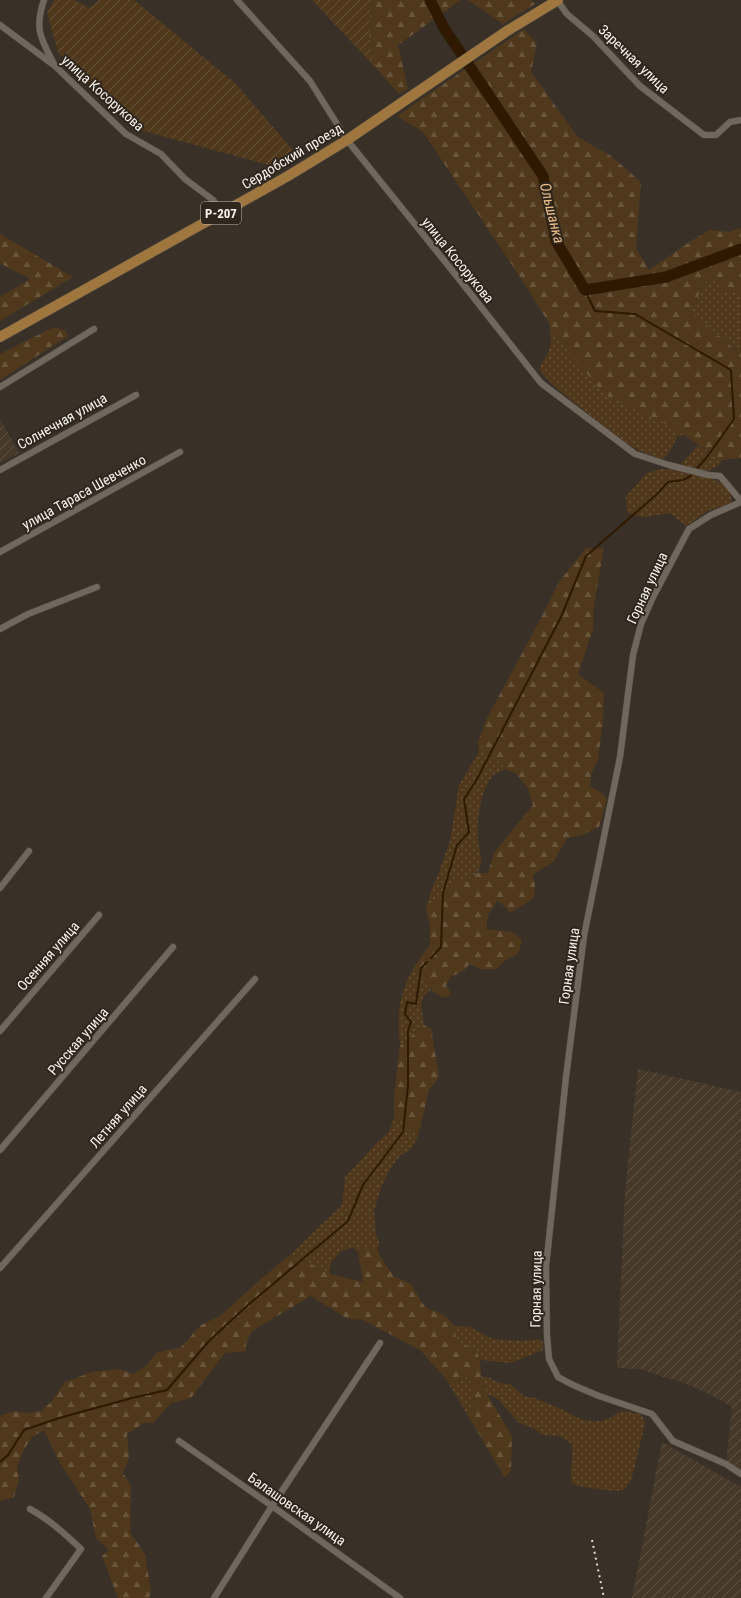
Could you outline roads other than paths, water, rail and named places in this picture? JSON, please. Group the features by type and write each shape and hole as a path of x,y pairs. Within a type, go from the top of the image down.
{"main road":[{"name":"Сердобский проезд","path":"0,337 288,176 347,140 506,31 558,0"}],"street":[{"path":"44,0 39,13 40,35 55,66"},
{"name":"улица Косорукова","path":"237,0 310,81 347,140 541,383 635,454 669,465 708,475 720,476 741,501"},
{"name":"Заречная улица","path":"558,0 567,14 594,36 640,86 704,135 716,135 730,122 741,120"},
{"name":"улица Косорукова","path":"0,25 55,66 126,134 161,154 185,179 213,200 222,213"},
{"path":"0,387 94,329"},
{"name":"Солнечная улица","path":"0,470 136,394"},
{"name":"улица Тараса Шевченко","path":"0,552 180,452"},
{"name":"Горная улица","path":"741,501 711,515 689,529 653,596 641,624 633,655 620,757 584,936 566,1077 546,1267 547,1335 549,1359 558,1377 599,1396 652,1414 672,1441 726,1464 741,1474"},
{"path":"0,629 28,614 97,587"},
{"path":"0,888 29,851"},
{"name":"Осенняя улица","path":"0,1031 99,915"},
{"name":"Русская улица","path":"0,1150 173,947"},
{"name":"Летняя улица","path":"0,1268 255,980"},
{"path":"214,1598 272,1506 380,1343"},
{"name":"Балашовская улица","path":"179,1441 400,1598"},
{"path":"30,1510 42,1515 60,1529 81,1549 46,1598"}],"waterway":[{"name":"Ольшанка","path":"430,0 444,28 543,176 556,241 585,290 666,277 741,249"},
{"path":"431,958 441,947 443,893 457,845 469,832 464,799 476,781 561,617 586,556 657,494 668,482 683,480 689,477 707,457 734,419 731,370 635,314 595,311 585,290"},
{"path":"0,1462 8,1455 24,1430 59,1418 167,1390 209,1341 248,1305 348,1221 363,1185 403,1132 408,1086 408,1031 411,1022 405,1014 407,1002 416,1004 421,968 427,962"}],"railway":[{"path":"592,1540 604,1598"}]}
